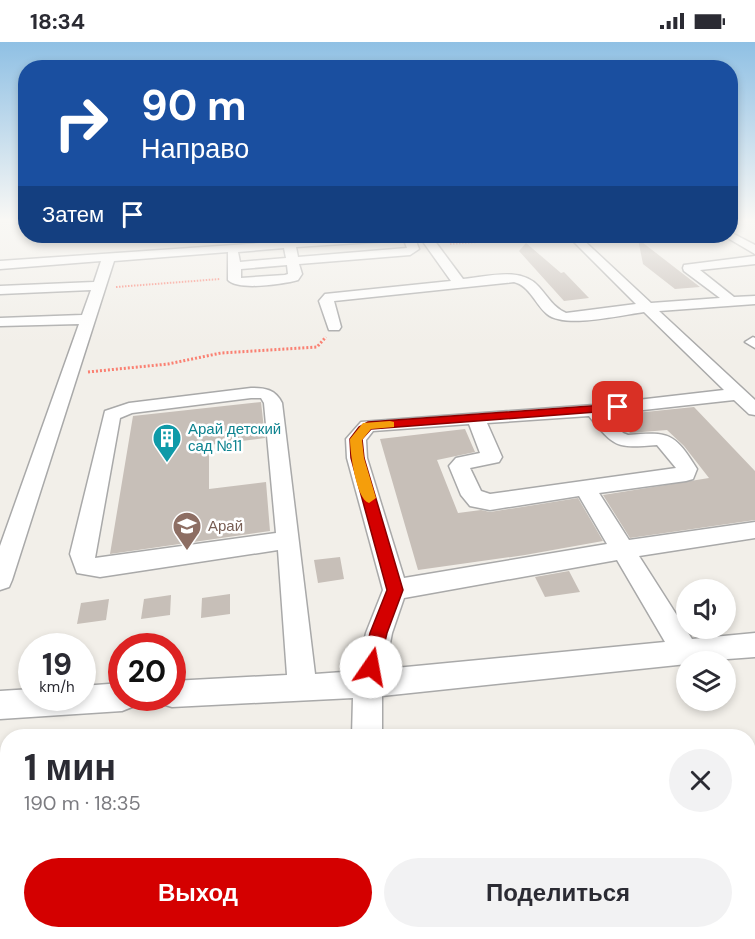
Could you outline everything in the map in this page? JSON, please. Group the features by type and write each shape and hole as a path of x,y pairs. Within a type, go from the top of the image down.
{"street":[{"path":"0,265 61,261"},
{"path":"1,573 99,288 115,261"},
{"path":"233,261 235,280 244,282 293,278 295,274 292,261 234,266"},
{"path":"443,261 459,283"},
{"path":"599,261 755,410"},
{"path":"728,301 726,296 690,268 748,261"},
{"path":"333,327 327,298 521,278 560,317 648,307 755,300"},
{"path":"0,290 99,288"},
{"path":"0,322 88,319"},
{"path":"288,540 100,568 85,566 82,554 111,415 129,408 252,393 268,394 273,403 288,540 302,687"},
{"path":"367,729 368,684 379,633 395,590 357,458 356,439 368,426 594,410 737,394"},
{"path":"475,418 492,457 463,463 459,466 472,495 478,501 490,502 687,472 686,465 664,441 657,438 620,439 612,433 594,410"},
{"path":"585,488 684,651"},
{"path":"395,590 623,550 755,530"},
{"path":"695,651 755,645"},
{"path":"186,693 368,684 676,653"},
{"path":"0,705 108,698"}],"path":[{"path":"99,288 185,281 235,280"},
{"path":"71,374 168,364 221,353 317,347"}],"building":[{"path":"528,261 547,261 561,273 564,272 589,298 564,301"},
{"path":"642,261 666,261 700,287 675,289 643,264"},
{"name":"Арай детский сад №11","path":"261,402 265,438 209,445 209,489 266,482 270,531 110,554 133,416"},
{"path":"694,407 755,471 755,520 630,538 603,495 709,478 684,446 667,430 630,433 616,415"},
{"path":"465,429 475,452 437,460 458,513 481,510 490,512 578,498 603,541 418,570 380,439"},
{"path":"340,557 344,579 318,583 314,560"},
{"path":"569,571 580,592 545,597 535,577"},
{"path":"230,594 230,614 201,618 202,598"},
{"path":"171,595 170,615 141,619 144,599"},
{"path":"109,599 106,620 77,624 81,603"}],"slow traffic":[{"path":"369,498 357,458 356,439 368,426 390,425"}],"place":[{"name":"Арай детский сад №11","path":"167,464"},
{"name":"Арай","path":"187,552"}],"route":[{"path":"371,667 379,633 395,590 357,458 356,439 363,430 368,426 618,407"}]}
